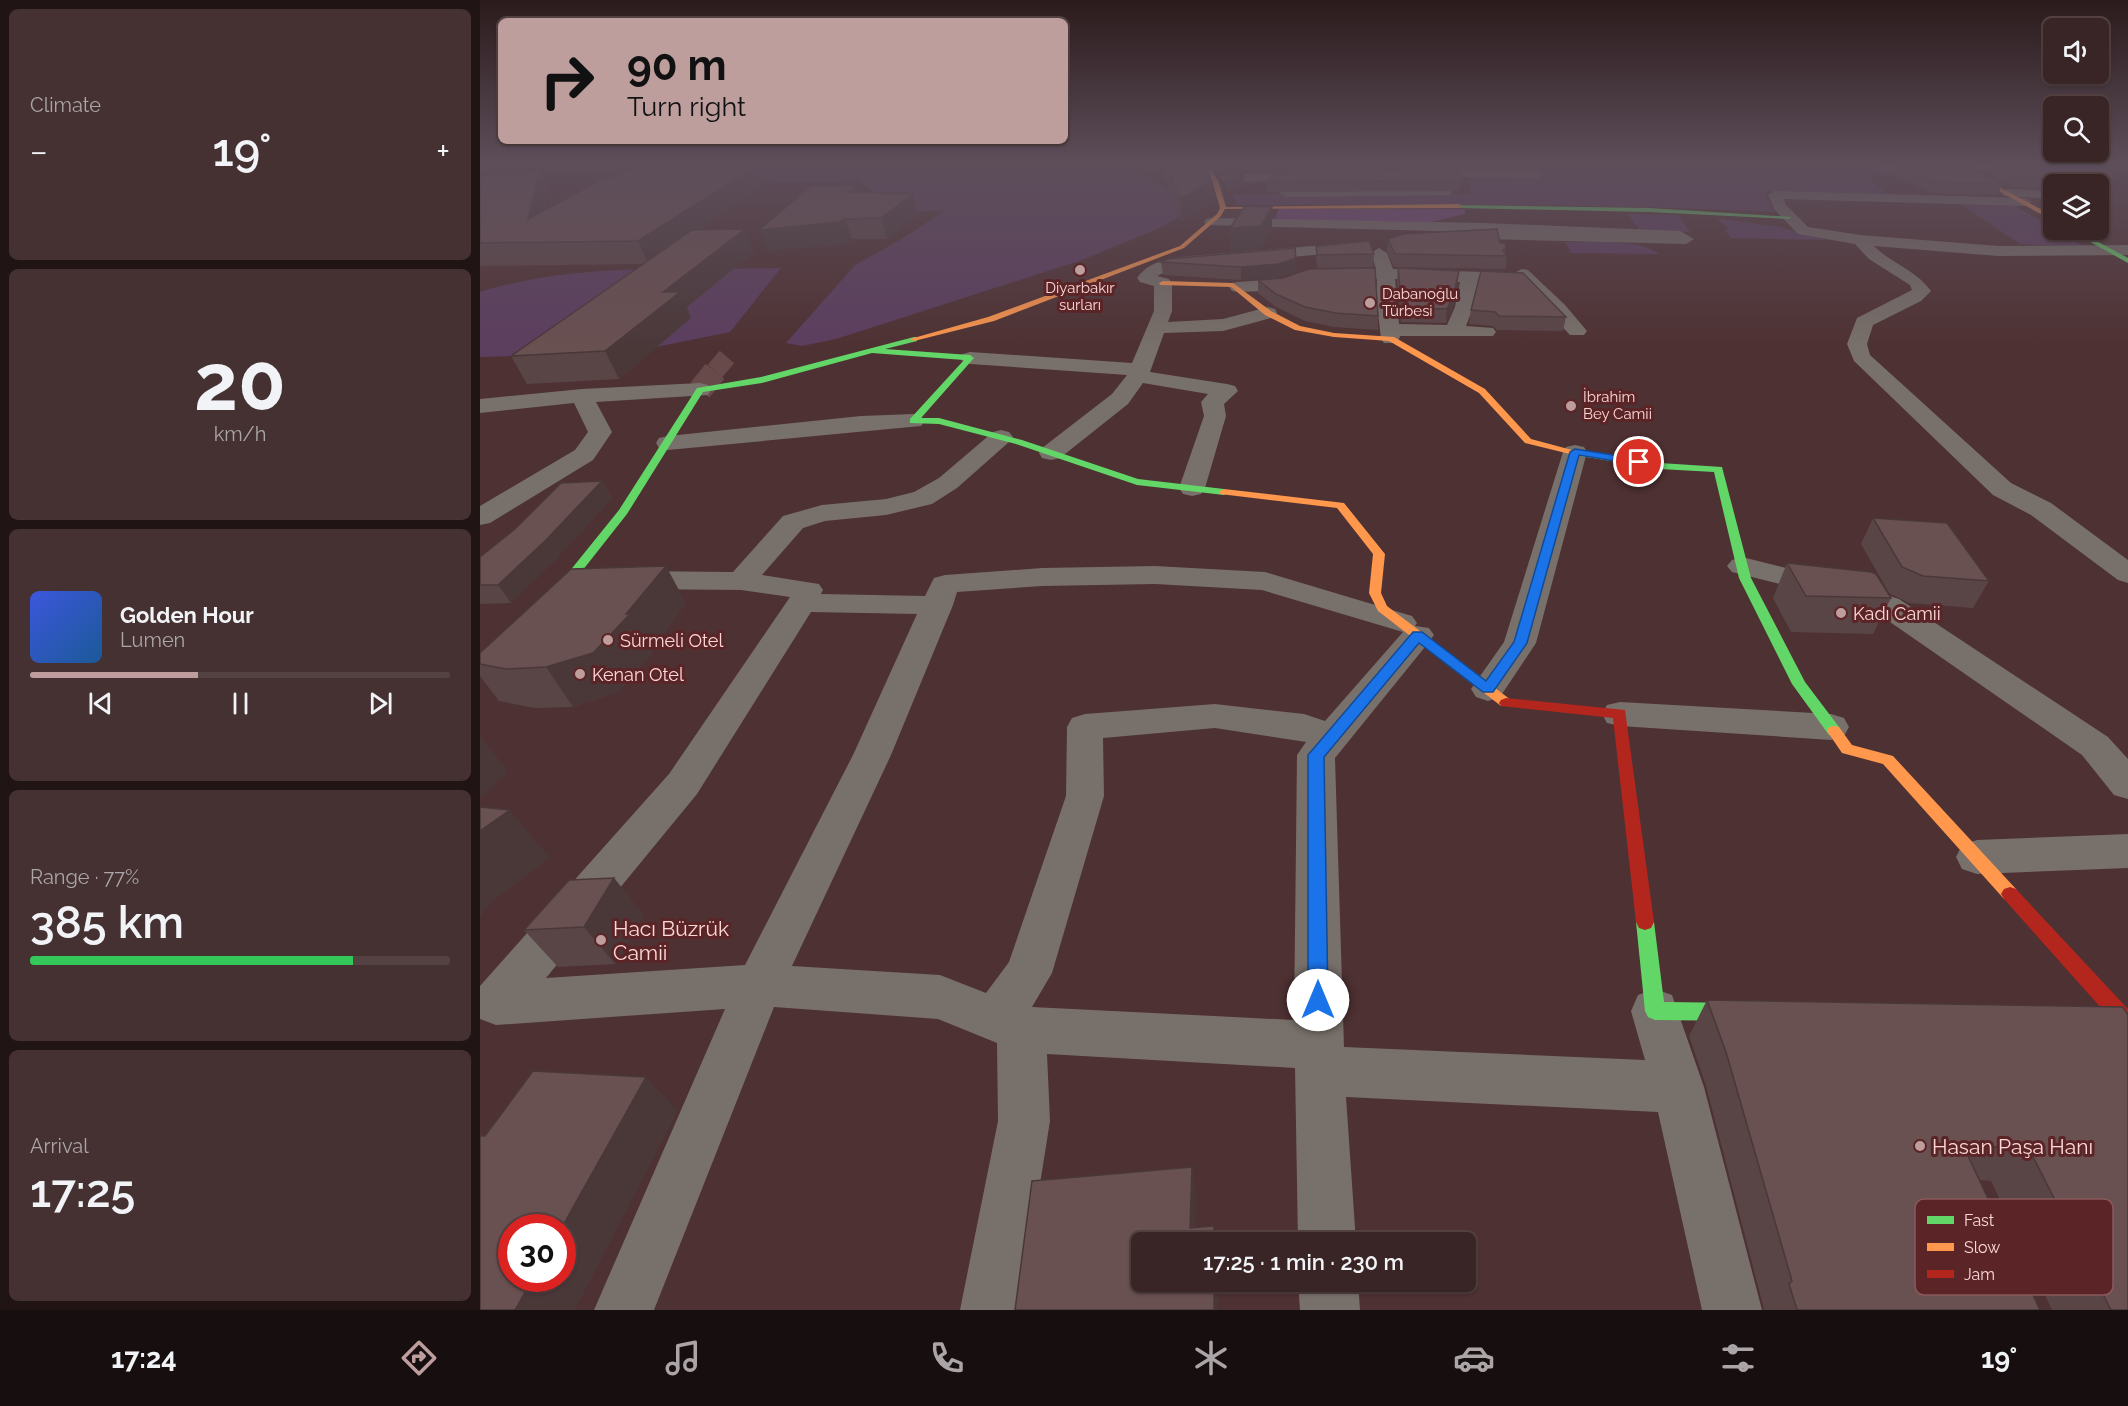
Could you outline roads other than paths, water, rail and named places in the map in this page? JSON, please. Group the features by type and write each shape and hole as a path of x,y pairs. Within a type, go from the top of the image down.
{"street":[{"path":"486,410 582,396 700,390 762,381 991,319 1182,247 1206,226"},
{"path":"1269,226 1494,242 1680,236 1686,239 1494,242 1421,242"},
{"path":"1490,226 1494,242 1576,331"},
{"path":"1798,226 1803,231 1860,240 1999,251 2128,250"},
{"path":"1860,240 1875,256 1916,282 1922,291 1915,297 1864,322 1857,344 1861,357 2002,489 2041,509 2128,574"},
{"path":"2089,240 2128,261"},
{"path":"1164,274 1304,252 1383,245 1386,303 1391,335 1482,391 1528,441 1575,452 1660,466 1718,469 1745,578 1799,684 1847,749 1888,760 2124,1019 2078,1018"},
{"path":"1304,252 1307,275"},
{"path":"1164,274 1238,287 1282,284 1307,275 1386,274 1527,279"},
{"path":"1051,453 1120,399 1138,373 1163,311 1164,274"},
{"path":"1457,331 1457,316 1464,306 1470,277"},
{"path":"1238,287 1268,313 1313,332 1391,335 1457,331 1486,332"},
{"path":"1156,328 1223,325 1268,313"},
{"path":"875,351 1138,373 1227,391 1212,402 1215,416 1192,488"},
{"path":"913,421 970,358"},
{"path":"541,614 572,579 623,512 700,390"},
{"path":"483,512 584,455 600,432 582,396"},
{"path":"668,443 861,423 939,422 1001,437 1137,482 1340,505 1378,554 1375,593 1382,608 1508,704 1620,714 1831,727"},
{"path":"741,581 793,522 822,513 886,507 923,498 948,483 1001,437"},
{"path":"1488,689 1520,643 1575,452"},
{"path":"1742,566 1854,594 1888,606 2095,746 2128,785"},
{"path":"624,1310 759,985 872,755 938,605 945,584 1042,577 1155,575 1265,581 1409,629"},
{"path":"572,579 741,581 808,590 802,603 683,784 496,1003 759,985 940,998 1008,1025 1319,1058 1678,1087"},
{"path":"802,603 938,605"},
{"path":"1327,1232 1319,1058 1316,755 1409,629"},
{"path":"1620,714 1655,1011 1678,1087 1732,1310"},
{"path":"990,1310 1024,1121 1008,1025 1029,973 1085,796 1085,727 1215,716 1304,727 1331,737"},
{"path":"1977,857 2128,851"},
{"path":"1655,1011 1761,1013"},
{"path":"1329,1292 1330,1310"}],"tunnel":[{"path":"715,371 727,357"},
{"path":"700,390 716,370"}],"place":[{"name":"Diyarbakır surları","path":"1080,270"},
{"name":"Dabanoğlu Türbesi","path":"1370,303"},
{"name":"İbrahim Bey Camii","path":"1571,406"},
{"name":"Kadı Camii","path":"1841,613"},
{"name":"Sürmeli Otel","path":"608,640"},
{"name":"Kenan Otel","path":"580,674"},
{"name":"Hacı Büzrük Camii","path":"601,940"},
{"name":"Hasan Paşa Hanı","path":"1920,1146"}]}
